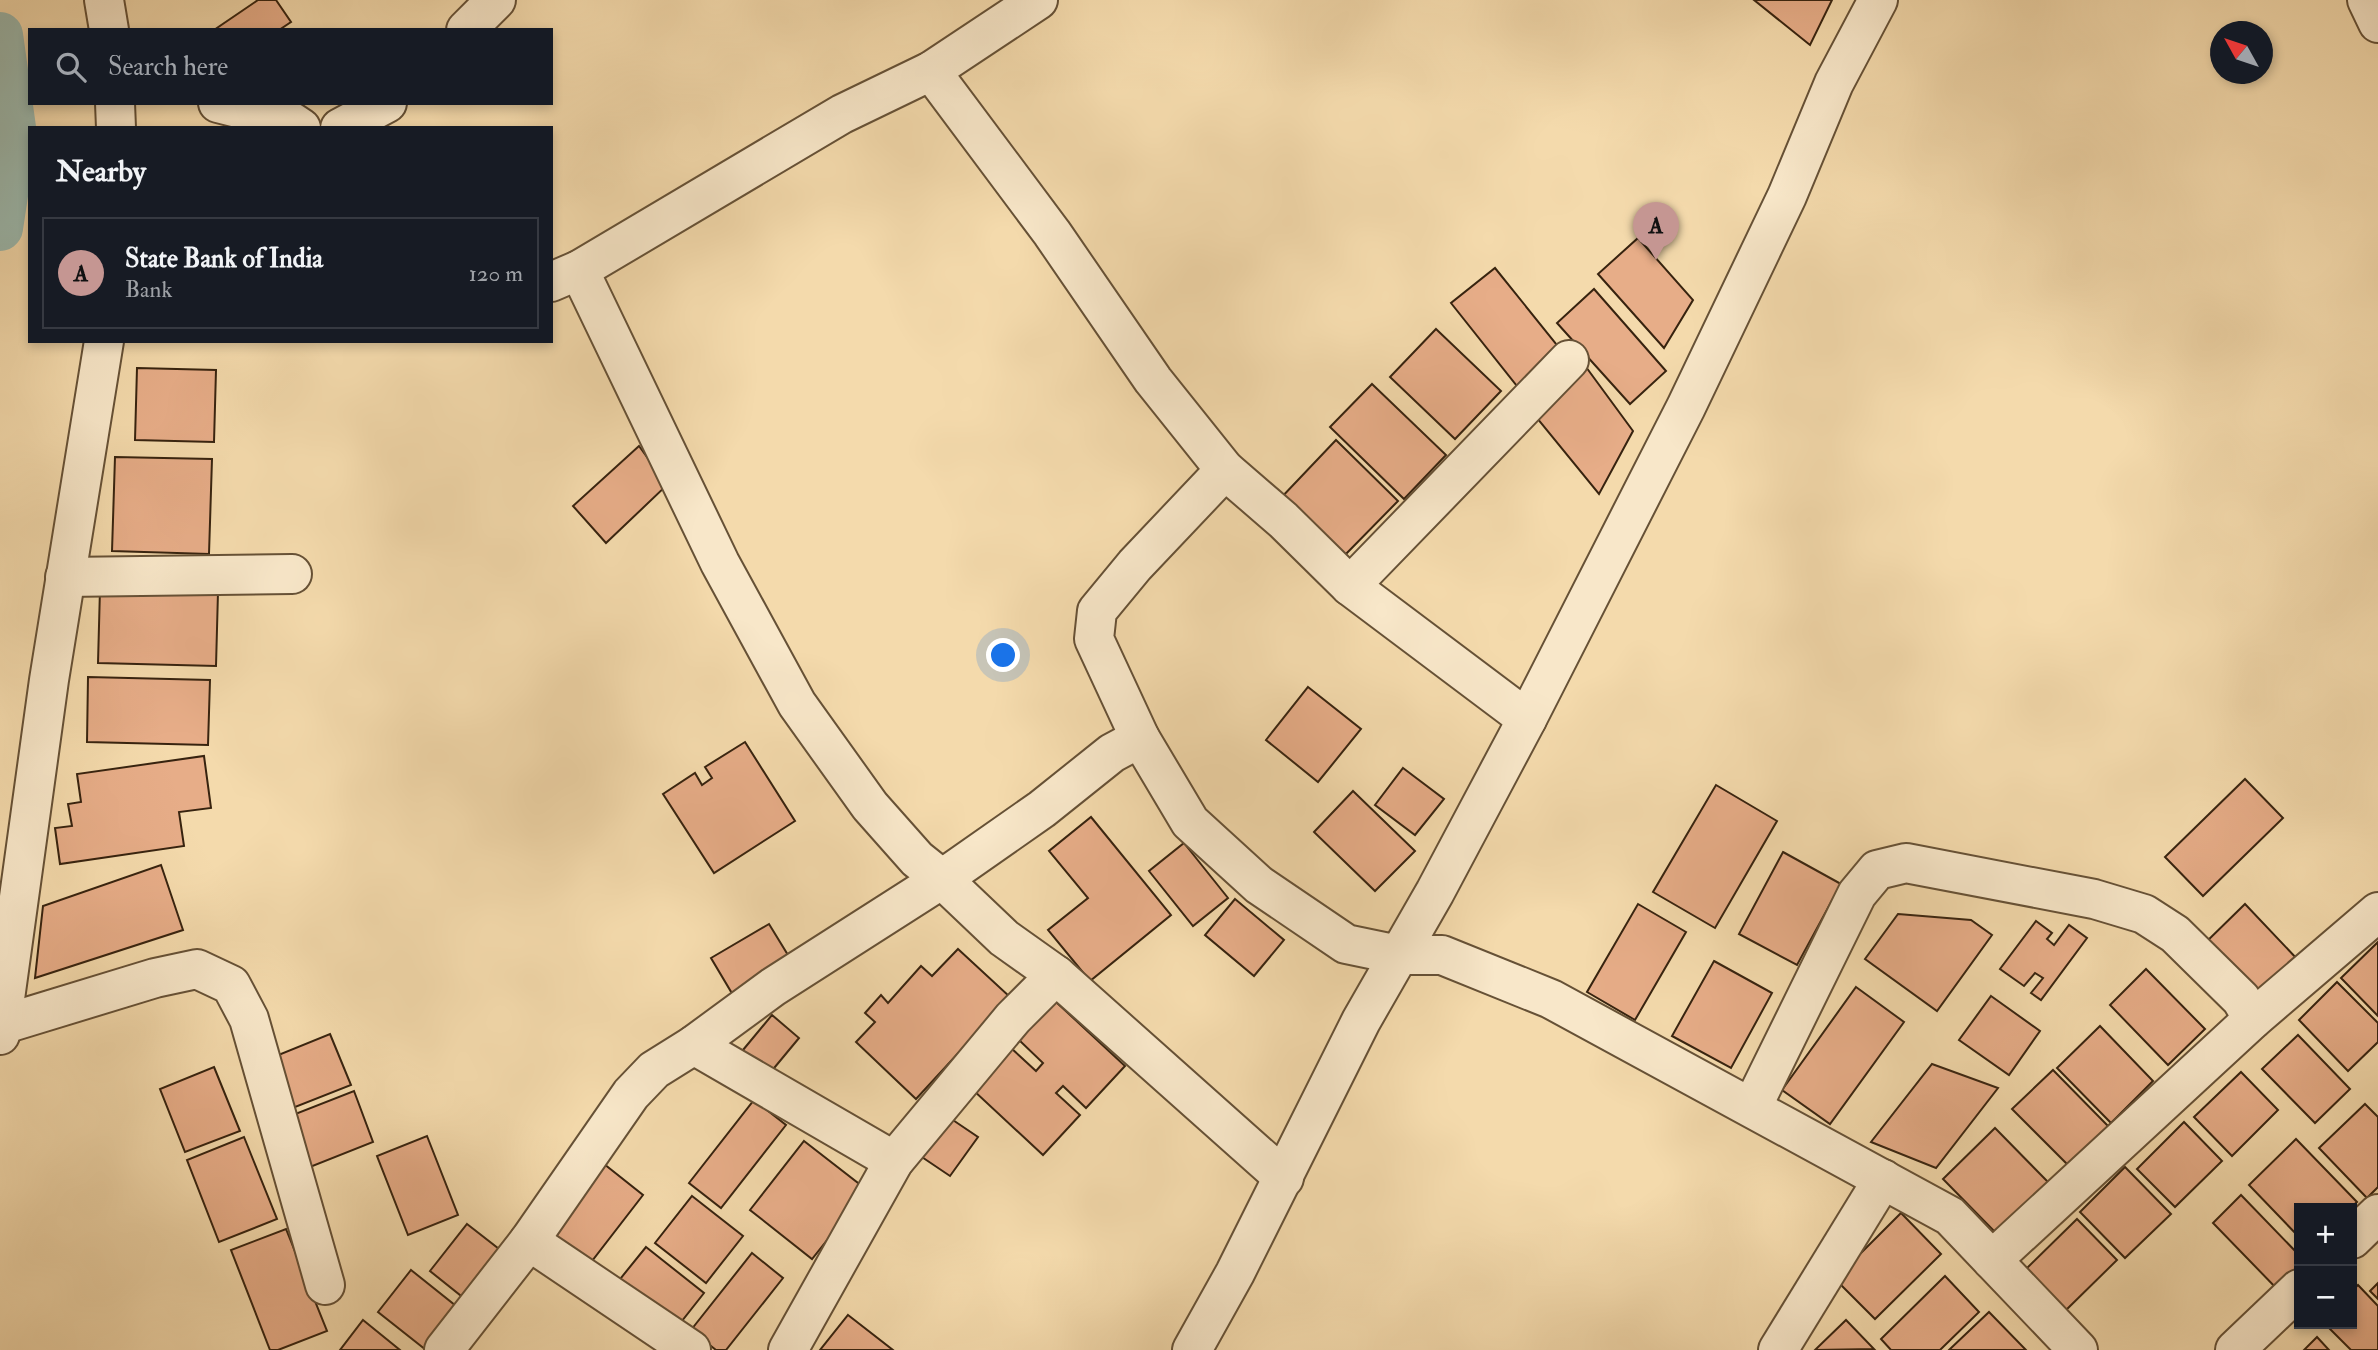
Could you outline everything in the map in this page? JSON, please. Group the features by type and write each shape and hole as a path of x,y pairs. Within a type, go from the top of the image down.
{"street":[{"path":"104,0 109,28"},
{"path":"468,28 496,0"},
{"path":"1038,0 931,71 842,114 565,276 797,704 870,806 917,859 1004,938 1056,975 1284,1178"},
{"path":"1192,1350 1284,1178 1361,1021 1527,719 1686,407 1787,196 1834,83 1878,0"},
{"path":"2367,0 2378,23"},
{"path":"931,71 1052,233 1153,380 1225,470 1283,520 1350,586 1527,719"},
{"path":"115,105 116,126"},
{"path":"226,105 292,122 298,126"},
{"path":"344,126 383,105"},
{"path":"104,343 65,577 1,1030 155,978 197,969 231,985 249,1019 325,1285"},
{"path":"1350,586 1569,360"},
{"path":"1225,470 1135,565 1097,611 1094,639 1140,738 1189,822 1259,885 1346,944 1399,955 1442,955 1550,999 1951,1216 2078,1350"},
{"path":"65,577 292,574"},
{"path":"444,1350 529,1241 631,1094 653,1070 694,1045 773,987 942,879 1042,809 1112,753 1140,738"},
{"path":"1752,1107 1857,894 1877,870 1906,863 2094,899 2144,914 2175,934 2242,999 2253,1019"},
{"path":"1992,1260 2253,1019 2378,912"},
{"path":"788,1350 894,1161 1013,1018 1056,975"},
{"path":"694,1045 894,1161"},
{"path":"1778,1350 1883,1179"},
{"path":"2357,1234 2378,1214"},
{"path":"529,1241 691,1350"},
{"path":"2235,1350 2294,1294"}],"building":[{"path":"258,0 276,0 291,22 282,28 217,28"},
{"path":"1754,0 1832,0 1810,45"},
{"path":"1638,238 1693,300 1664,348 1598,274"},
{"path":"1495,268 1561,350 1517,386 1451,303"},
{"path":"1594,289 1666,371 1630,404 1557,323"},
{"path":"1436,329 1501,391 1455,439 1390,377"},
{"path":"1586,367 1633,431 1599,494 1532,412"},
{"path":"137,368 216,370 214,442 135,440"},
{"path":"1372,384 1446,455 1404,499 1330,427"},
{"path":"1336,440 1398,501 1340,560 1278,501"},
{"path":"639,446 667,485 606,543 573,506"},
{"path":"115,457 212,459 209,554 112,551"},
{"path":"100,589 218,592 216,666 98,663"},
{"path":"88,677 210,680 208,745 87,742"},
{"path":"1308,687 1361,729 1318,782 1266,740"},
{"path":"745,742 795,821 714,873 663,794 695,773 702,785 712,778 705,767"},
{"path":"204,756 211,808 179,812 184,846 60,864 55,828 72,826 68,804 81,802 77,774"},
{"path":"1403,768 1444,799 1415,835 1375,805"},
{"path":"2245,779 2283,818 2203,896 2165,857"},
{"path":"1716,785 1777,821 1715,928 1653,892"},
{"path":"1353,791 1415,851 1375,891 1314,832"},
{"path":"1091,817 1171,915 1090,981 1048,930 1088,898 1049,851"},
{"path":"1184,843 1228,898 1193,926 1149,871"},
{"path":"1783,852 1841,884 1797,965 1739,934"},
{"path":"161,865 183,930 35,978 43,906"},
{"path":"1235,899 1284,940 1254,976 1205,935"},
{"path":"1638,904 1686,932 1635,1020 1587,992"},
{"path":"2245,904 2299,961 2255,1004 2201,947"},
{"path":"1898,914 1971,920 1992,935 1937,1011 1865,959"},
{"path":"2036,921 2052,933 2047,939 2054,945 2069,925 2087,938 2041,1000 2031,993 2043,978 2035,973 2024,986 2000,969"},
{"path":"769,924 791,960 733,995 711,958"},
{"path":"2378,942 2378,1016 2341,978"},
{"path":"958,949 1010,997 916,1099 856,1042 875,1022 865,1013 881,995 888,1003 921,966 932,976"},
{"path":"1714,961 1772,993 1731,1068 1672,1036"},
{"path":"2146,969 2205,1029 2168,1065 2110,1005"},
{"path":"2337,982 2378,1023 2378,1042 2348,1071 2299,1020"},
{"path":"1856,987 1904,1022 1830,1124 1782,1090"},
{"path":"1991,996 2040,1031 2009,1075 1959,1040"},
{"path":"1055,1001 1125,1066 1086,1108 1063,1086 1056,1093 1080,1115 1043,1155 973,1090 1011,1048 1036,1071 1043,1063 1019,1040"},
{"path":"772,1015 799,1038 765,1079 738,1056"},
{"path":"2100,1026 2153,1081 2111,1123 2057,1068"},
{"path":"330,1034 351,1085 285,1111 266,1060"},
{"path":"2298,1035 2350,1089 2315,1123 2262,1069"},
{"path":"1932,1064 1998,1088 1936,1168 1871,1142"},
{"path":"214,1067 240,1131 185,1152 160,1089"},
{"path":"2053,1070 2109,1127 2069,1166 2012,1109"},
{"path":"2241,1072 2278,1110 2232,1156 2194,1117"},
{"path":"354,1091 373,1142 305,1169 285,1118"},
{"path":"754,1100 786,1125 721,1208 689,1183"},
{"path":"2365,1104 2378,1117 2378,1187 2367,1198 2319,1148"},
{"path":"941,1112 978,1137 950,1176 913,1151"},
{"path":"2184,1122 2222,1161 2175,1207 2137,1169"},
{"path":"1995,1128 2048,1182 1996,1233 1943,1179"},
{"path":"427,1136 458,1215 408,1235 377,1156"},
{"path":"244,1137 277,1219 219,1242 187,1160"},
{"path":"2296,1139 2357,1202 2294,1203 2294,1232 2249,1185"},
{"path":"804,1141 867,1190 812,1259 750,1210"},
{"path":"599,1160 643,1195 585,1270 540,1234"},
{"path":"2125,1167 2171,1214 2125,1258 2080,1212"},
{"path":"2241,1195 2294,1250 2294,1279 2280,1292 2213,1223"},
{"path":"692,1196 743,1236 706,1283 655,1243"},
{"path":"1901,1213 1941,1254 1875,1319 1835,1279"},
{"path":"2077,1219 2117,1260 2063,1313 2023,1272"},
{"path":"467,1224 508,1256 470,1303 430,1271"},
{"path":"286,1229 327,1331 278,1350 270,1350 231,1250"},
{"path":"646,1247 704,1293 670,1336 612,1289"},
{"path":"752,1253 783,1278 726,1350 716,1350 691,1330"},
{"path":"411,1270 461,1310 426,1350 378,1312"},
{"path":"1945,1276 1979,1312 1940,1350 1891,1350 1881,1339"},
{"path":"2378,1283 2378,1299 2370,1291"},
{"path":"2357,1286 2378,1306 2378,1350 2351,1350 2330,1329 2357,1329"},
{"path":"1989,1312 2026,1350 1949,1350"},
{"path":"848,1315 893,1350 820,1350"},
{"path":"363,1320 400,1350 340,1350"},
{"path":"1846,1320 1874,1349 1815,1350"},
{"path":"2317,1337 2329,1350 2304,1350"}],"waterway":[{"path":"0,35 14,135 0,228"}],"place":[{"name":"State Bank of India","path":"1656,260"}]}
